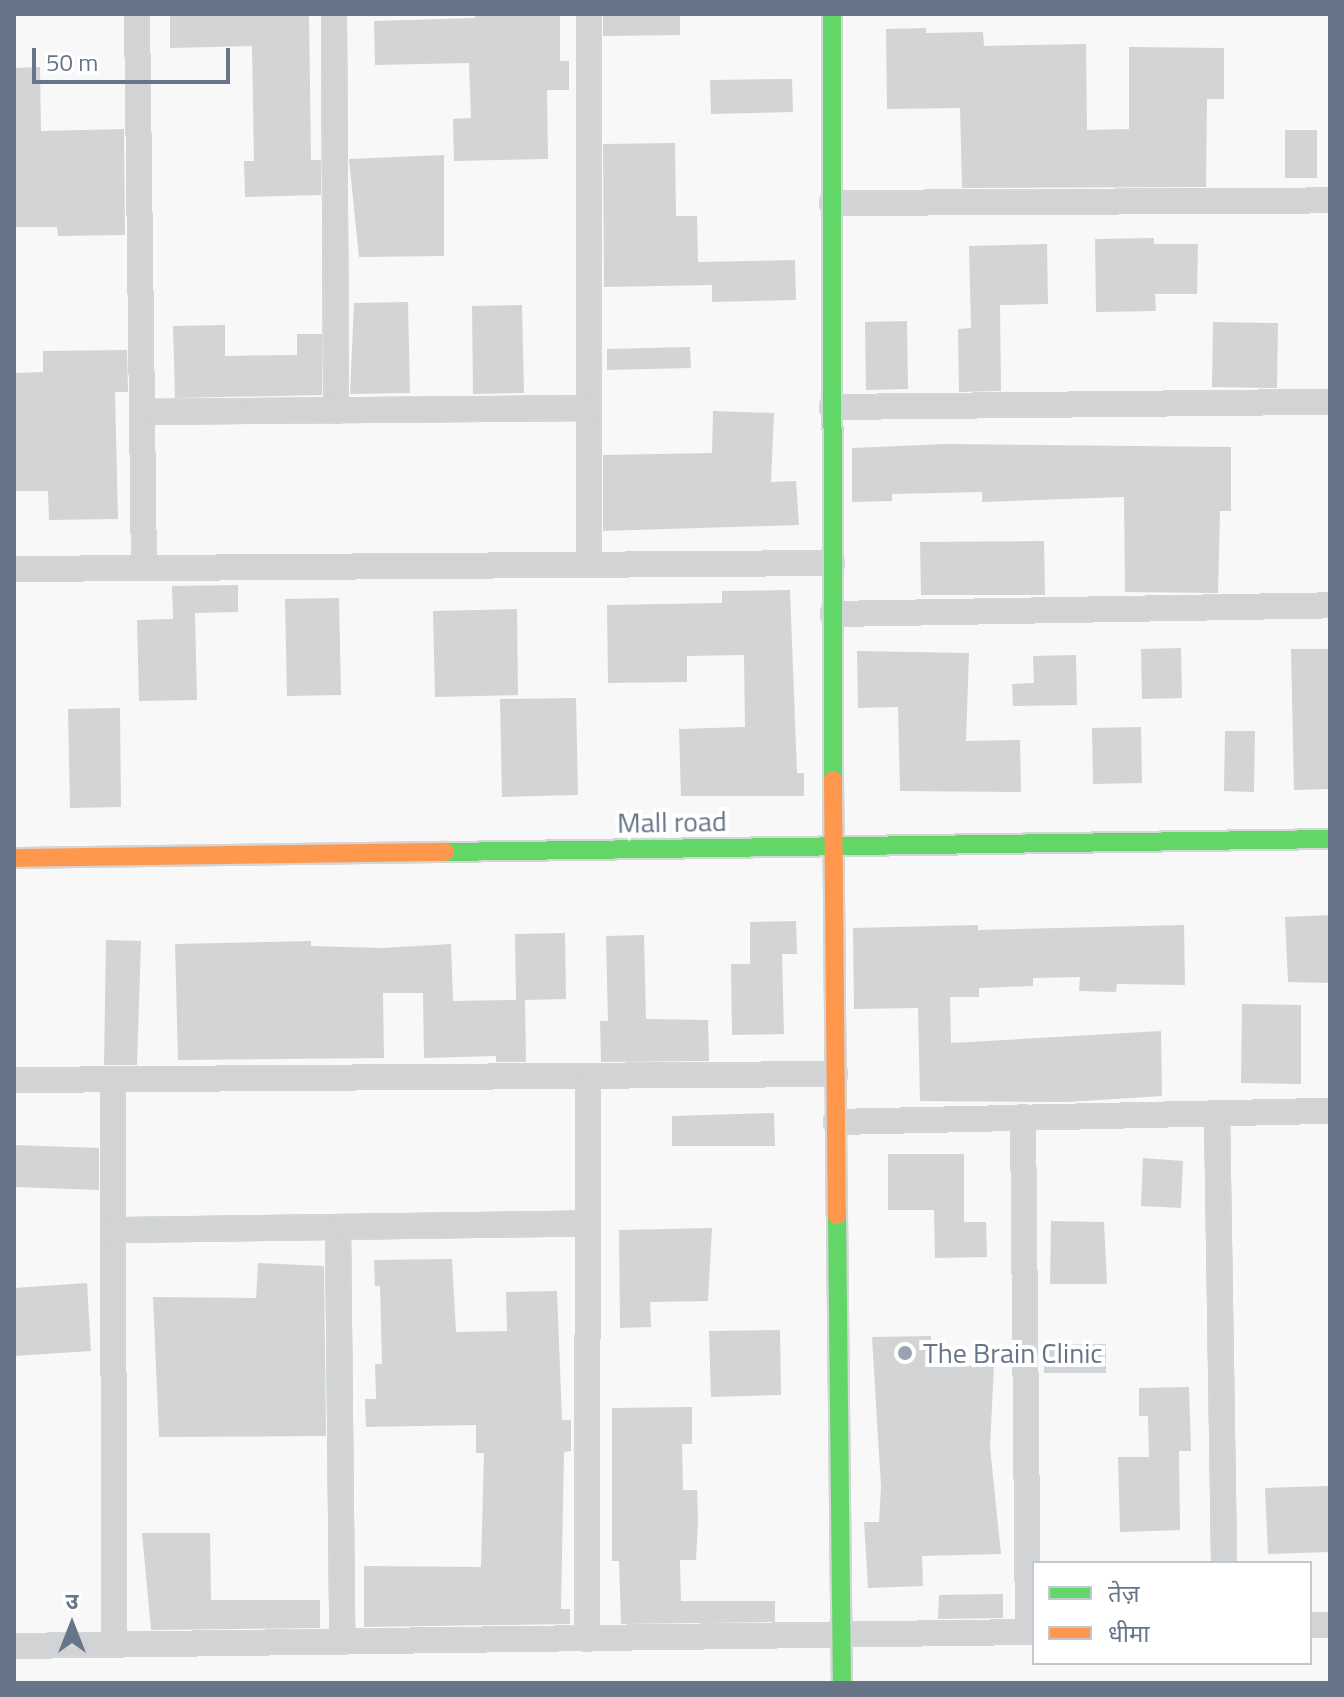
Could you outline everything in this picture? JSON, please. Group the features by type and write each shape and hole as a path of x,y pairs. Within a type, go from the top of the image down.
{"street":[{"path":"137,14 144,568"},
{"path":"334,14 336,411"},
{"path":"589,14 589,565"},
{"path":"832,14 833,848 842,1683"},
{"path":"832,203 1330,200"},
{"path":"832,407 1330,402"},
{"path":"142,412 589,408"},
{"path":"14,569 832,563"},
{"path":"833,614 1330,605"},
{"name":"Mall road","path":"14,858 1330,839"},
{"path":"14,1080 835,1074"},
{"path":"587,1639 588,1076"},
{"path":"113,1079 116,1230 114,1645"},
{"path":"836,1122 1330,1111"},
{"path":"1217,1113 1224,1561"},
{"path":"14,1646 1031,1632 1023,1117"},
{"path":"116,1230 588,1223"},
{"path":"338,1227 342,1642"}],"building":[{"path":"170,14 309,14 311,160 321,160 321,195 245,197 244,161 254,161 252,46 170,48"},
{"path":"474,14 560,14 560,61 569,61 569,90 547,90 548,159 454,161 453,119 471,118 469,63 375,65 374,21 475,18"},
{"path":"603,14 680,14 680,35 603,36"},
{"path":"926,28 926,33 983,32 984,46 1086,44 1087,130 1129,129 1129,47 1224,48 1224,99 1207,99 1206,187 962,188 960,108 887,109 886,29"},
{"path":"40,67 41,131 124,129 125,235 58,236 57,227 14,227 14,68"},
{"path":"792,79 793,112 711,114 710,80"},
{"path":"1285,130 1317,130 1317,178 1285,178"},
{"path":"675,143 676,216 697,216 698,262 795,260 796,300 712,302 712,285 604,287 603,144"},
{"path":"444,155 444,256 359,257 349,159"},
{"path":"1154,238 1154,244 1198,244 1197,294 1155,294 1156,311 1096,312 1095,239"},
{"path":"1047,244 1048,304 1000,305 1001,391 959,392 958,329 971,328 969,246"},
{"path":"408,302 410,393 350,394 354,303"},
{"path":"522,305 524,393 473,394 472,306"},
{"path":"907,321 908,389 866,390 865,322"},
{"path":"1213,322 1278,323 1277,388 1212,387"},
{"path":"225,325 225,356 297,355 297,334 322,334 322,395 175,398 173,326"},
{"path":"690,347 691,368 607,370 607,349"},
{"path":"127,350 128,392 115,392 118,519 49,520 48,491 14,491 14,373 43,372 43,351"},
{"path":"713,411 774,413 771,482 796,481 799,525 603,531 603,455 712,453"},
{"path":"945,444 1231,447 1231,511 1220,511 1218,593 1125,592 1124,497 982,502 982,492 892,494 892,501 852,502 852,448"},
{"path":"1044,541 1045,595 921,595 920,542"},
{"path":"238,585 238,612 195,613 197,700 139,701 137,620 173,619 172,586"},
{"path":"790,590 797,773 804,773 804,796 681,796 679,729 745,727 744,655 687,656 687,682 608,683 607,605 722,603 722,591"},
{"path":"339,598 341,695 287,696 285,599"},
{"path":"517,609 518,695 435,697 433,611"},
{"path":"1181,648 1182,698 1142,699 1141,649"},
{"path":"1291,649 1330,649 1330,789 1294,790"},
{"path":"857,651 969,653 966,741 1020,740 1021,792 900,791 898,707 858,708"},
{"path":"1076,655 1077,705 1013,706 1012,684 1034,683 1033,656"},
{"path":"576,698 578,795 502,797 500,699"},
{"path":"120,708 121,807 70,808 68,709"},
{"path":"1141,727 1142,783 1093,784 1092,728"},
{"path":"1225,731 1255,731 1254,792 1224,791"},
{"path":"1330,915 1330,983 1288,982 1285,917"},
{"path":"796,921 797,954 782,954 784,1034 732,1035 731,964 750,964 750,922"},
{"path":"978,925 978,930 1184,925 1185,985 1117,984 1116,992 1079,991 1080,977 1033,978 1033,986 979,988 979,997 950,997 951,1043 1161,1031 1162,1096 1066,1102 920,1101 918,1008 854,1009 853,928"},
{"path":"565,933 566,999 525,1000 526,1062 496,1062 496,1056 424,1058 423,993 383,993 384,1058 178,1060 175,944 311,941 311,946 382,948 451,944 453,1001 516,1000 515,934"},
{"path":"644,935 646,1019 708,1020 709,1061 601,1062 600,1021 608,1021 606,936"},
{"path":"106,940 141,941 137,1065 104,1065"},
{"path":"1242,1004 1301,1005 1301,1084 1241,1083"},
{"path":"774,1113 775,1146 672,1146 672,1116"},
{"path":"14,1145 99,1148 99,1190 14,1187"},
{"path":"888,1154 964,1154 964,1222 986,1222 987,1257 935,1258 934,1210 888,1210"},
{"path":"1143,1158 1183,1161 1181,1208 1141,1206"},
{"path":"1051,1221 1104,1222 1107,1284 1050,1284"},
{"path":"712,1228 708,1301 650,1302 651,1327 620,1328 619,1230"},
{"path":"452,1259 456,1332 507,1331 506,1292 557,1291 562,1420 571,1420 571,1451 564,1452 561,1609 570,1609 570,1624 364,1627 364,1566 481,1567 484,1453 476,1453 476,1425 366,1427 365,1399 376,1399 375,1364 382,1364 380,1286 375,1286 374,1260"},
{"path":"258,1263 324,1266 326,1436 159,1437 153,1297 256,1298"},
{"path":"87,1283 91,1351 14,1356 14,1288"},
{"path":"780,1330 781,1395 711,1397 709,1331"},
{"path":"931,1336 931,1366 994,1365 990,1447 1001,1554 922,1556 923,1586 868,1588 864,1522 879,1522 881,1487 872,1337"},
{"path":"1106,1344 1106,1373 1044,1373 1044,1345"},
{"path":"1189,1387 1191,1451 1179,1451 1180,1530 1120,1532 1118,1457 1149,1457 1148,1416 1139,1416 1139,1388"},
{"path":"692,1407 692,1444 682,1444 683,1490 697,1490 696,1560 680,1560 681,1601 775,1601 775,1622 621,1624 619,1561 612,1561 612,1408"},
{"path":"1330,1486 1330,1552 1268,1554 1265,1488"},
{"path":"142,1533 210,1533 211,1600 320,1600 320,1628 151,1630"},
{"path":"1003,1594 1003,1618 938,1619 939,1595"}],"traffic: fast":[{"path":"832,14 833,780"},
{"path":"445,852 1330,839"},
{"path":"837,1215 842,1683"}],"traffic: slow":[{"path":"833,780 837,1215"},
{"path":"14,858 445,852"}],"place":[{"name":"The Brain Clinic","path":"905,1353"}]}
